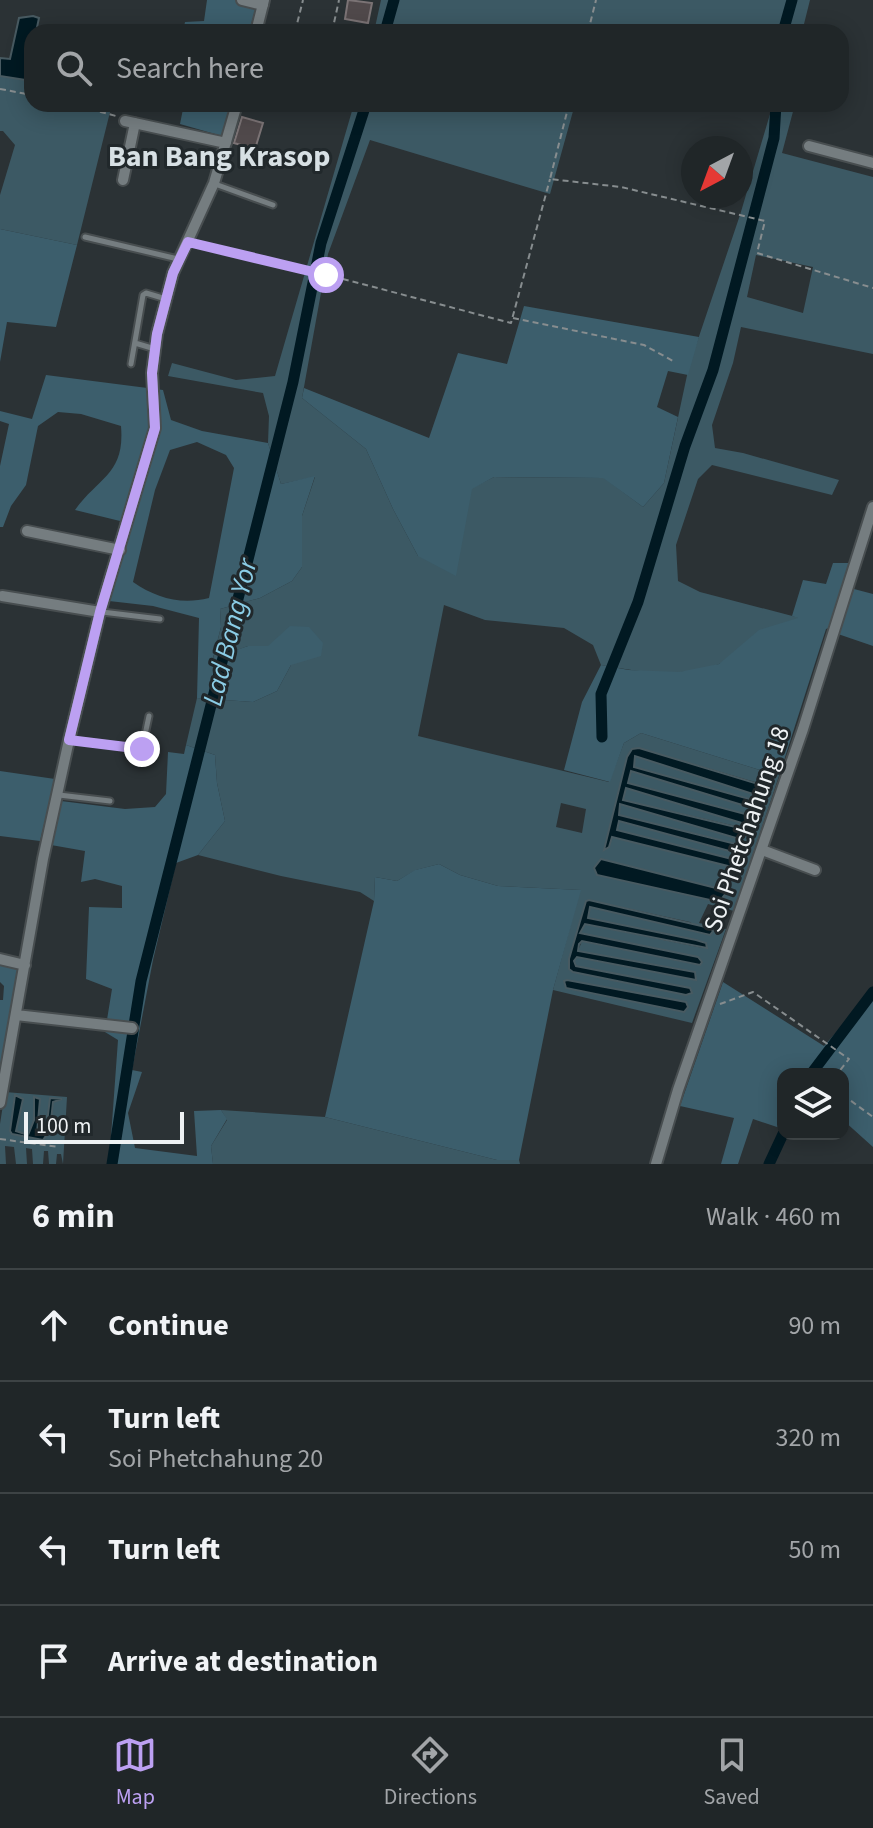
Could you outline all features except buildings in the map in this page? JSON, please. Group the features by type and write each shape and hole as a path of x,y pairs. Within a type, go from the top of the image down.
{"street":[{"path":"242,0 263,2 258,24"},
{"path":"0,1103 69,740 100,612 155,428 152,373 166,299 179,259 214,183 235,112"},
{"path":"123,180 130,122 226,143"},
{"path":"809,146 873,163"},
{"name":"Soi Phetchahung 18","path":"656,1164 678,1090 803,729 873,507"},
{"path":"27,531 120,550"},
{"path":"2,596 100,612"},
{"path":"762,850 815,870"},
{"path":"0,959 25,965"},
{"path":"16,1015 132,1028"}],"lane":[{"path":"214,183 273,205"},
{"path":"85,237 179,259"},
{"path":"131,364 143,295 146,293 166,299"},
{"path":"135,343 155,349"},
{"path":"100,612 160,619"},
{"path":"69,740 142,749 149,716"},
{"path":"57,795 110,801"}],"path":[{"path":"297,24 303,0"},
{"path":"334,24 339,0"},
{"path":"590,24 596,0"},
{"path":"0,89 24,94"},
{"path":"106,112 130,122"},
{"path":"188,242 282,263 511,323 567,112"},
{"path":"550,179 621,187 765,221 757,253 873,288"},
{"path":"512,318 644,345 673,361"},
{"path":"707,1009 753,992 849,1059 842,1068"},
{"path":"849,1099 873,1117"},
{"path":"0,1139 59,1147"}],"shaded area":[{"path":"207,0 258,0 251,24 185,24 204,21"},
{"path":"381,0 810,0 804,24 376,24"},
{"path":"19,18 39,18 38,24 24,24 24,80 0,76 0,58 10,59"},
{"path":"0,76 24,80 24,112 110,112 77,245 0,229 0,195 15,145 0,131"},
{"path":"182,112 229,112 222,136 180,124"},
{"path":"352,112 573,112 550,194 370,140 328,254 302,398 366,449 418,556 472,488 494,477 604,478 643,507 664,483 689,366 742,208 753,208 753,171 771,112 793,112 782,153 873,177 873,354 741,327 733,363 712,425 715,448 839,480 832,495 712,465 698,479 676,545 678,581 700,592 800,618 719,664 690,671 660,672 601,665 593,645 564,628 485,620 444,605 418,736 609,782 624,743 641,733 779,776 734,911 708,904 699,923 726,929 692,1023 553,990 580,890 498,886 460,875 439,864 416,870 397,881 375,877 374,901 360,892 198,855 225,821 215,755 186,745 197,698 253,702 277,691 291,665 268,646 248,646 213,659 221,627 220,609 260,598 292,581 302,567 302,516 315,477 281,484 268,443 269,416 263,393 168,376 172,363 236,380 275,376","holes":["756,255 813,267 803,313 747,297","639,748 755,782 755,794 635,756 633,767 753,800 755,805 752,808 631,771 628,783 749,815 750,819 745,824 625,788 623,800 740,827 736,838 620,803 618,815 740,845 740,851 733,852 618,821 616,830 732,859 732,867 612,837 604,849 627,757","561,803 586,809 582,833 556,827","586,901 690,922 709,935 589,907 587,918 706,943 703,948 584,924 580,933 698,957 702,962 582,941 578,951 695,972 692,979 577,957 574,961 576,966 686,995 569,969 569,959"]},
{"path":"0,229 77,245 56,327 7,322 0,362"},
{"path":"524,306 699,337 688,375 668,371 657,407 678,417 664,483 643,507 603,478 494,477 472,489 456,576 418,556 366,449 302,398 304,388 429,438 458,353 507,364"},
{"path":"46,375 163,390 171,420 202,431 268,443 281,484 315,476 302,516 302,567 292,581 260,598 220,609 221,627 213,658 248,646 268,646 290,626 309,627 323,643 321,656 291,665 277,691 253,702 197,698 199,618 153,606 109,601 120,521 75,510 115,465 121,442 121,426 81,414 58,412 38,426 26,485 11,506 3,527 0,527 0,466 9,424 0,421 0,411 32,419","holes":["197,442 226,455 234,468 209,598 189,601 169,599 133,582 155,490 170,450"]},
{"path":"833,563 849,563 831,627 826,629 779,776 641,733 624,743 610,782 564,770 582,702 601,665 629,670 679,672 719,664 759,630 798,618 792,616 803,580 826,584"},
{"path":"854,589 873,594 873,646 838,634"},
{"path":"186,745 215,755 225,821 198,855 176,863 132,1070 142,1072 128,1113 135,1148 197,1156 194,1111 221,1110 227,1119 211,1146 213,1164 109,1164 118,1040 105,1032 112,989 86,979 89,907 122,908 122,886 95,879 81,882 85,851 51,845 61,801 125,809 155,807 166,794 168,752 184,754"},
{"path":"639,748 755,783 759,788 756,795 635,756 634,767 753,800 755,804 752,808 631,771 628,783 749,815 750,819 745,824 626,788 623,800 748,830 736,838 620,804 619,815 740,845 740,851 733,852 619,821 617,830 732,859 735,862 732,867 612,837 609,847 604,850 627,757 632,749"},
{"path":"0,771 55,779 40,841 0,836"},
{"path":"601,859 726,893 719,902 597,875 594,868"},
{"path":"439,864 460,875 498,886 581,890 553,990 519,1160 497,1160 325,1117 374,901 375,877 397,881 415,870"},
{"path":"586,901 710,928 713,931 710,935 590,907 588,918 696,940 706,943 707,948 585,924 580,933 698,957 702,962 700,965 582,941 578,951 695,972 696,980 577,957 574,961 576,966 690,988 692,993 686,995 569,969 569,959"},
{"path":"0,964 20,968 0,1082 0,1000 3,1000 4,986 0,982"},
{"path":"564,981 686,1002 688,1007 684,1012 566,988"},
{"path":"723,982 824,1046 873,991 873,1147 849,1125 849,1068 777,1068 777,1127 753,1119 738,1164 721,1164 734,1118 680,1106"},
{"path":"5,1092 67,1097 63,1164 61,1154 57,1154 56,1164 49,1164 48,1151 44,1151 43,1164 33,1164 32,1149 26,1148 27,1164 16,1164 14,1147 5,1146 6,1164 0,1164 0,1124"},
{"path":"15,1095 23,1099 16,1131 28,1135 34,1120 34,1097 40,1099 37,1133 41,1134 46,1131 50,1098 62,1099 53,1102 50,1130 43,1140 10,1131"},
{"path":"221,1110 325,1117 497,1160 519,1160 520,1164 213,1164 211,1146 227,1120"}],"waterway":[{"name":"Lad Bang Yor","path":"387,24 394,0"},
{"path":"785,24 792,0"},
{"name":"Lad Bang Yor","path":"112,1164 141,981 293,382 321,243 363,112"},
{"path":"602,737 601,694 638,602 685,446 713,370 774,138 776,112"},
{"path":"816,1068 873,992"},
{"path":"769,1164 780,1140"}],"district":[{"name":"Ban Bang Krasop","path":"219,156"}],"route":[{"path":"142,749 69,740 100,612 155,428 153,363 173,273 188,242 326,275"}]}
